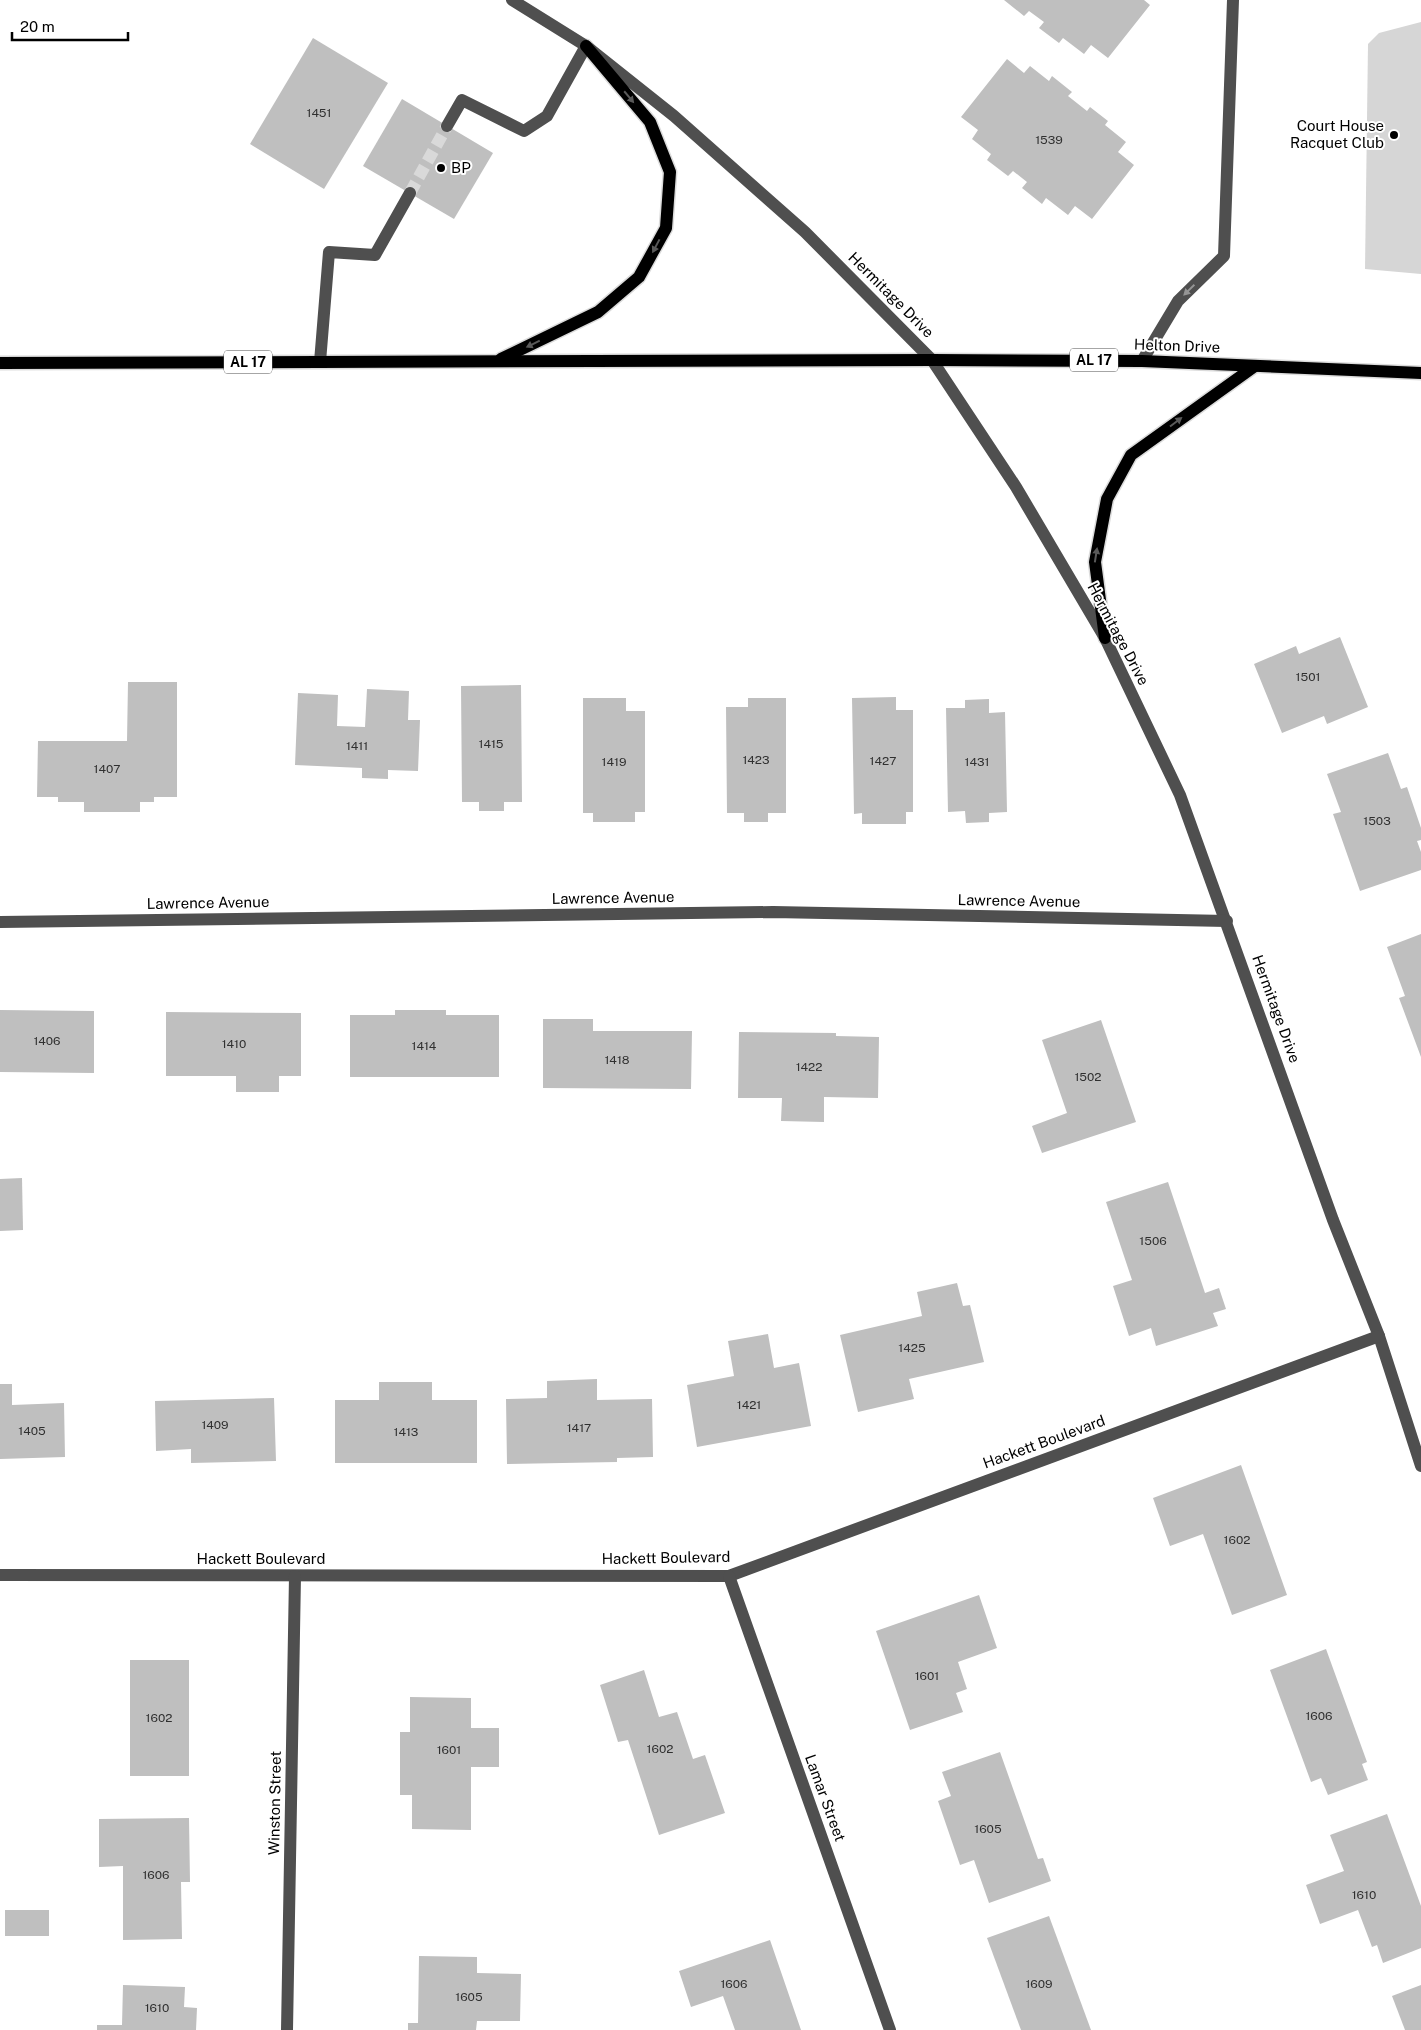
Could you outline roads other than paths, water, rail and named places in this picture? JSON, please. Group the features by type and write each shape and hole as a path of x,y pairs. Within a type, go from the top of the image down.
{"main road":[{"path":"497,361 598,312 639,277 666,228 670,172 650,122 586,46"},
{"name":"Helton Drive","path":"932,360 1142,361 1421,373"},
{"name":"AL 17","path":"0,363 932,360"},
{"path":"1105,638 1095,562 1106,499 1131,455 1255,366"}],"street":[{"name":"Hermitage Drive","path":"512,0 586,46 674,116 805,232 932,360 1016,487 1105,638 1180,795 1227,921 1333,1220 1379,1336 1421,1466"},
{"path":"1142,361 1178,301 1224,256 1233,0"},
{"path":"447,126 462,100 524,131 546,116 586,46"},
{"path":"320,362 329,252 376,255 410,193"},
{"name":"Lawrence Avenue","path":"0,922 773,912 1227,921"},
{"name":"Hackett Boulevard","path":"0,1575 729,1576 1379,1336"},
{"name":"Winston Street","path":"287,2030 295,1576"},
{"name":"Lamar Street","path":"729,1576 890,2030"}],"tunnel":[{"path":"410,193 447,126"}],"place":[{"name":"Court House Racquet Club","path":"1394,135"},
{"name":"BP","path":"441,168"}]}
